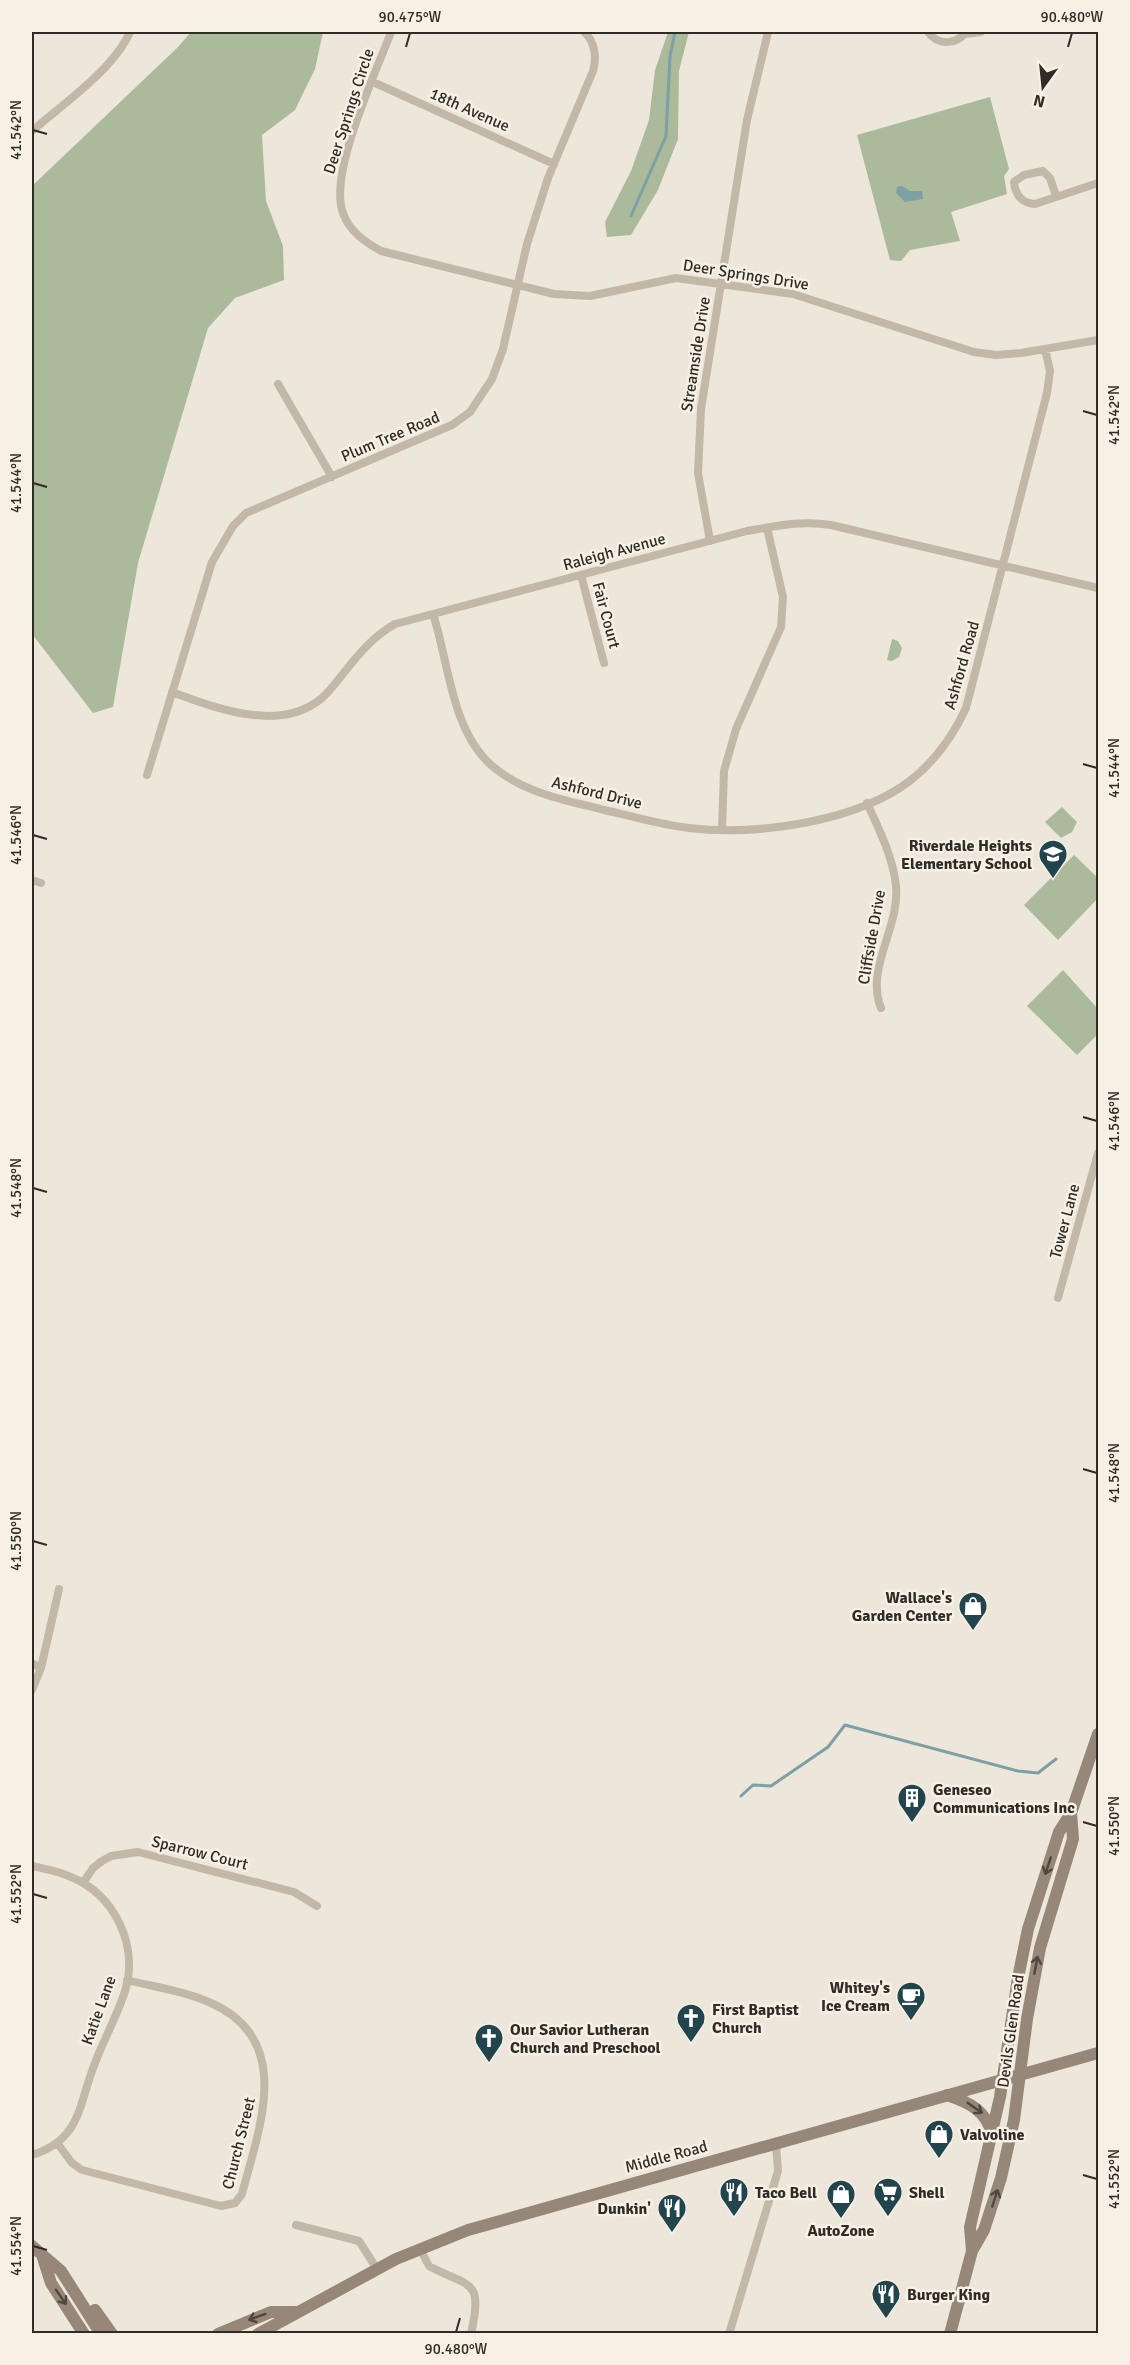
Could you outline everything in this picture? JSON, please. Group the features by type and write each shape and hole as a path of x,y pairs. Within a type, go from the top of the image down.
{"main road":[{"name":"Devils Glen Road","path":"972,2251 970,2227 1003,2079 1018,1978 1028,1929 1059,1832 1071,1813 1098,1734"},
{"name":"Devils Glen Road","path":"950,2334 972,2251 984,2230 1001,2178 1014,2120 1040,1948 1073,1839 1071,1813"},
{"name":"Middle Road","path":"258,2334 376,2269 420,2249 541,2208 1098,2053"},
{"path":"946,2095 964,2101 984,2114 992,2134"},
{"path":"32,2246 43,2258 74,2282 112,2334"},
{"path":"43,2258 51,2283 84,2334"},
{"path":"61,2271 100,2334"},
{"path":"218,2334 271,2312 299,2312"}],"street":[{"path":"32,131 105,67 126,42 130,32"},
{"name":"Deer Springs Circle","path":"386,252 368,244 352,230 343,213 339,193 348,148 391,32"},
{"name":"Plum Tree Road","path":"147,776 212,562 233,526 246,513 452,425 470,412 482,397 496,369 527,244 554,164 592,74 596,59 589,36 584,32"},
{"name":"Streamside Drive","path":"710,541 699,484 698,443 747,120 768,32"},
{"path":"928,32 932,37 945,42 959,39 965,32 981,32"},
{"name":"18th Avenue","path":"373,82 554,164"},
{"path":"1056,196 1050,177 1043,171 1024,175 1014,182 1019,198 1024,202 1035,204 1098,183"},
{"name":"Deer Springs Drive","path":"386,252 554,294 590,296 676,278 793,294 829,303 974,352 996,355 1098,340"},
{"name":"Ashford Road","path":"722,830 782,826 843,813 867,803 910,780 936,756 955,731 975,677 1002,566 1028,478 1050,371 1045,349"},
{"path":"278,384 332,477"},
{"name":"Raleigh Avenue","path":"172,692 247,714 266,717 297,711 312,705 327,694 362,648 379,633 395,624 710,541 767,528 811,522 1098,588"},
{"path":"722,830 724,771 736,729 781,627 783,597 767,528"},
{"name":"Fair Court","path":"581,575 604,663"},
{"name":"Ashford Drive","path":"433,614 455,700 470,738 491,765 544,795 661,824 722,830"},
{"name":"Cliffside Drive","path":"867,803 886,844 896,887 895,904 879,968 876,994 881,1008"},
{"name":"Tower Lane","path":"1058,1298 1098,1153"},
{"path":"32,1690 41,1668 59,1589"},
{"path":"32,1663 41,1668"},
{"name":"Sparrow Court","path":"84,1883 93,1868 102,1861 111,1856 138,1852 294,1892 317,1906"},
{"name":"Katie Lane","path":"32,1866 84,1883 106,1902 123,1930 128,1959 127,1980 94,2064 76,2122 58,2144 32,2155"},
{"name":"Church Street","path":"58,2144 72,2163 82,2170 221,2206 229,2206 240,2198 263,2110 266,2080 258,2050 242,2025 212,2003 127,1980"},
{"path":"729,2334 778,2171 776,2144"},
{"path":"296,2225 359,2241 376,2269"},
{"path":"420,2249 429,2266 464,2280 474,2291 476,2304 471,2334"}],"green space":[{"path":"191,32 323,32 315,69 295,110 262,135 266,201 283,246 284,280 235,298 208,328 138,563 113,707 93,713 32,634 32,186"},
{"path":"668,32 689,32 679,71 678,139 658,190 631,235 607,237 605,222 631,171 649,120 655,70"},
{"path":"990,97 1009,169 1004,176 1007,194 951,212 960,241 910,250 901,261 890,260 857,135"},
{"path":"892,639 898,641 902,648 899,657 892,661 887,660"},
{"path":"1062,807 1077,822 1072,832 1061,838 1045,822"},
{"path":"1074,855 1098,878 1098,898 1058,940 1024,905"},
{"path":"1063,970 1098,1009 1098,1034 1077,1055 1027,1006"}],"water":[{"path":"902,186 910,191 922,191 923,199 905,202 896,193 897,187"}],"waterway":[{"path":"631,216 666,136 670,56 675,32"},
{"path":"741,1796 753,1785 771,1786 828,1747 845,1725 1018,1771 1038,1773 1056,1759"}],"place":[{"name":"Riverdale Heights Elementary School","path":"1053,880"},
{"name":"Wallace's Garden Center","path":"973,1632"},
{"name":"Geneseo Communications Inc","path":"912,1824"},
{"name":"Whitey's Ice Cream","path":"911,2022"},
{"name":"First Baptist Church","path":"691,2044"},
{"name":"Our Savior Lutheran Church and Preschool","path":"489,2064"},
{"name":"Valvoline","path":"939,2160"},
{"name":"Taco Bell","path":"734,2218"},
{"name":"Shell","path":"888,2218"},
{"name":"AutoZone","path":"841,2220"},
{"name":"Dunkin'","path":"672,2234"},
{"name":"Burger King","path":"886,2320"}]}
